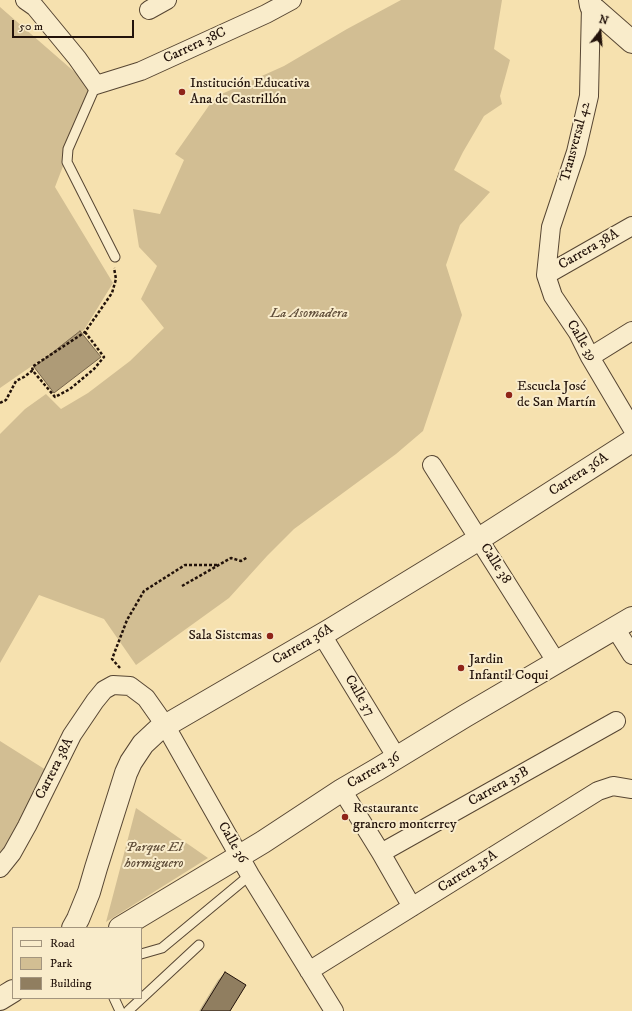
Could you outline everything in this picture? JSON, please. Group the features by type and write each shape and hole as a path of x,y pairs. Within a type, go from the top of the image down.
{"street":[{"path":"25,0 35,7 77,58 96,85"},
{"path":"149,10 167,0"},
{"name":"Carrera 38C","path":"96,85 141,71 262,7 292,0"},
{"path":"590,3 632,42"},
{"name":"Transversal 42","path":"546,275 551,227 576,152 589,96 590,3"},
{"name":"Carrera 38A","path":"546,275 632,226"},
{"name":"Calle 39","path":"546,275 553,296 578,333 590,357 632,428"},
{"path":"590,357 632,331"},
{"name":"Carrera 36A","path":"74,927 90,892 96,868 131,762 143,744 158,730 322,635 479,539 632,441"},
{"name":"Calle 38","path":"432,465 557,663"},
{"path":"624,623 632,655"},
{"name":"Carrera 36","path":"122,927 239,855 263,842 342,790 624,623"},
{"name":"Calle 37","path":"322,635 397,758"},
{"name":"Carrera 38A","path":"0,868 15,847 72,736 95,701 104,690 114,685 123,685"},
{"name":"Calle 36","path":"123,685 130,686 146,698 165,725 250,875 334,1011"},
{"name":"Carrera 35B","path":"381,852 616,721"},
{"name":"Carrera 35A","path":"309,971 598,791 613,786 631,789"},
{"path":"342,790 381,852 412,907"},
{"path":"0,999 12,992"}],"lane":[{"path":"96,85 68,149 67,162 114,260"},
{"path":"142,954 162,948 250,875"},
{"path":"142,998 199,945"},
{"path":"114,999 120,1011"},
{"path":"128,1011 141,999"}],"path":[{"path":"0,403 6,400 16,380 24,377 33,370 32,367 84,332 112,293 116,279 114,260"},
{"path":"33,370 55,397 70,389 94,370 104,357 84,332"},
{"path":"182,586 231,558 241,561 248,557"},
{"path":"112,659 127,620 144,591 185,565 219,565"}],"green space":[{"name":"La Asomadera","path":"401,0 502,0 494,49 510,60 500,96 502,104 484,116 454,170 490,192 460,225 446,265 462,315 423,431 396,454 294,529 229,598 136,665 104,619 39,595 0,663 0,434 25,409 46,394 61,409 88,393 130,361 164,328 141,299 157,266 139,247 133,209 160,214 184,160 175,154 215,97 284,66 347,29"},
{"path":"0,7 93,88 55,187 113,283 84,330 0,388"},
{"path":"0,741 46,770 0,860"},
{"name":"Parque El hormiguero","path":"136,808 208,858 106,922"}],"shaded area":[{"path":"80,331 101,357 54,393 34,367"}],"building":[{"path":"225,972 246,985 230,1011 201,1011"}],"place":[{"name":"Institución Educativa Ana de Castrillón","path":"182,92"},
{"name":"Escuela José de San Martín","path":"509,395"},
{"name":"Sala Sistemas","path":"270,636"},
{"name":"Jardin Infantil Coqui","path":"461,668"},
{"name":"Restaurante granero monterrey","path":"345,817"}]}
